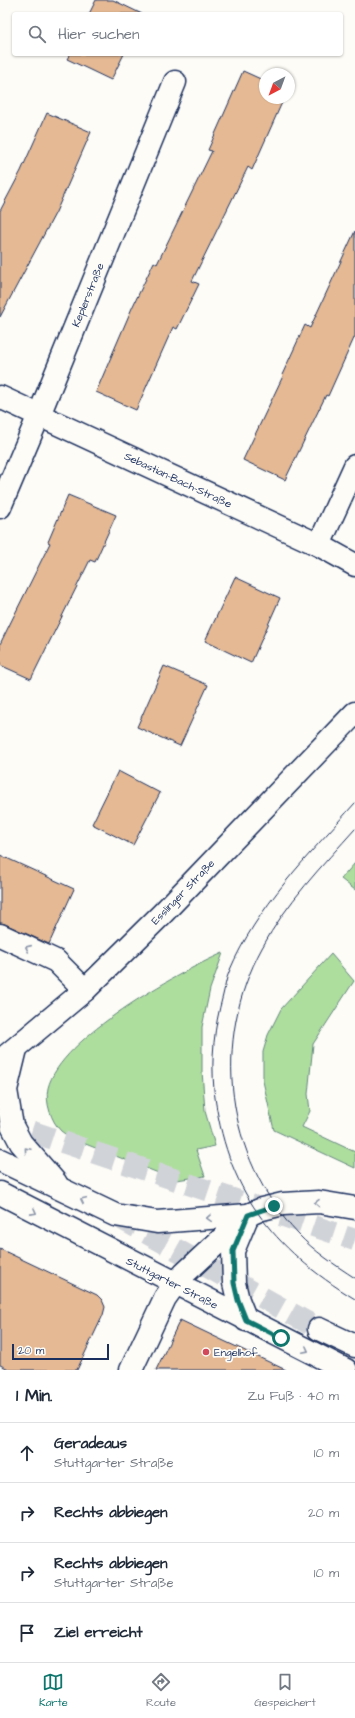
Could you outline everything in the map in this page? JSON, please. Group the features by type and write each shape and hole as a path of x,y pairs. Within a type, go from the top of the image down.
{"main road":[{"name":"Keplerstraße","path":"0,507 175,82"},
{"name":"Sebastian-Bach-Straße","path":"0,398 318,545 355,565"},
{"path":"318,545 355,466"},
{"name":"Esslinger Straße","path":"8,1055 85,990 163,913 355,713"},
{"path":"0,935 56,961 85,990"},
{"path":"8,1055 6,1090 12,1126 21,1143 62,1191"},
{"path":"0,1160 62,1191 115,1215 157,1222 248,1215"},
{"name":"Stuttgarter Straße","path":"0,1193 175,1284 346,1370"},
{"path":"132,1370 165,1298 175,1284 248,1215 256,1211 283,1204 319,1202 355,1208"},
{"path":"246,1320 238,1300 234,1283 233,1251 248,1215"},
{"path":"318,1329 355,1346"}],"green space":[{"path":"355,863 355,890 341,879"},
{"path":"223,953 210,989 202,1027 202,1071 205,1111 215,1146 196,1150 205,1176 176,1180 73,1139 61,1131 57,1127 52,1117 48,1105 47,1093 57,1069 74,1049 123,1009 151,991 203,962"},
{"path":"331,954 354,981 313,1044 308,1094 310,1111 302,1127 355,1152 355,1168 274,1130 263,1081 263,1052 268,1035 281,1009"}],"building":[{"path":"96,0 113,0 138,12 90,12"},
{"path":"69,56 123,56 111,80 67,59"},
{"path":"243,71 259,78 259,104 281,104 252,170 248,167 192,281 199,284 177,329 173,327 136,410 96,392 132,308 154,262 157,264 212,151 208,150"},
{"path":"47,113 91,132 56,212 0,317 0,211 21,171"},
{"path":"355,231 355,336 328,396 326,395 285,480 243,460 283,376 282,375 305,325 310,328"},
{"path":"68,495 116,515 95,562 90,560 31,679 0,665 0,644 50,543 48,542"},
{"path":"235,577 280,598 251,663 205,641"},
{"path":"164,666 208,685 180,746 137,727"},
{"path":"118,771 160,793 133,845 92,824"},
{"path":"0,855 74,889 49,944 0,923"},
{"path":"0,1249 97,1295 102,1300 105,1307 103,1315 77,1370 11,1370 0,1365"},
{"name":"Engelhof","path":"180,1320 224,1341 286,1370 156,1370"}],"tunnel":[{"path":"0,1121 355,1240"},
{"path":"118,1217 319,1329"}],"tram line":[{"path":"355,803 285,882 254,925 241,948 228,975 220,1007 215,1031 213,1066 214,1090 220,1125 229,1157 242,1186 258,1212 277,1237 299,1259 355,1299"},
{"path":"355,829 293,900 262,948 246,984 236,1021 232,1059 234,1097 241,1134 254,1169 273,1203 304,1240 332,1263 355,1278"}],"place":[{"name":"Engelhof","path":"206,1352"}],"route":[{"path":"274,1206 248,1215 233,1251 234,1283 238,1300 246,1320 281,1338"}]}
